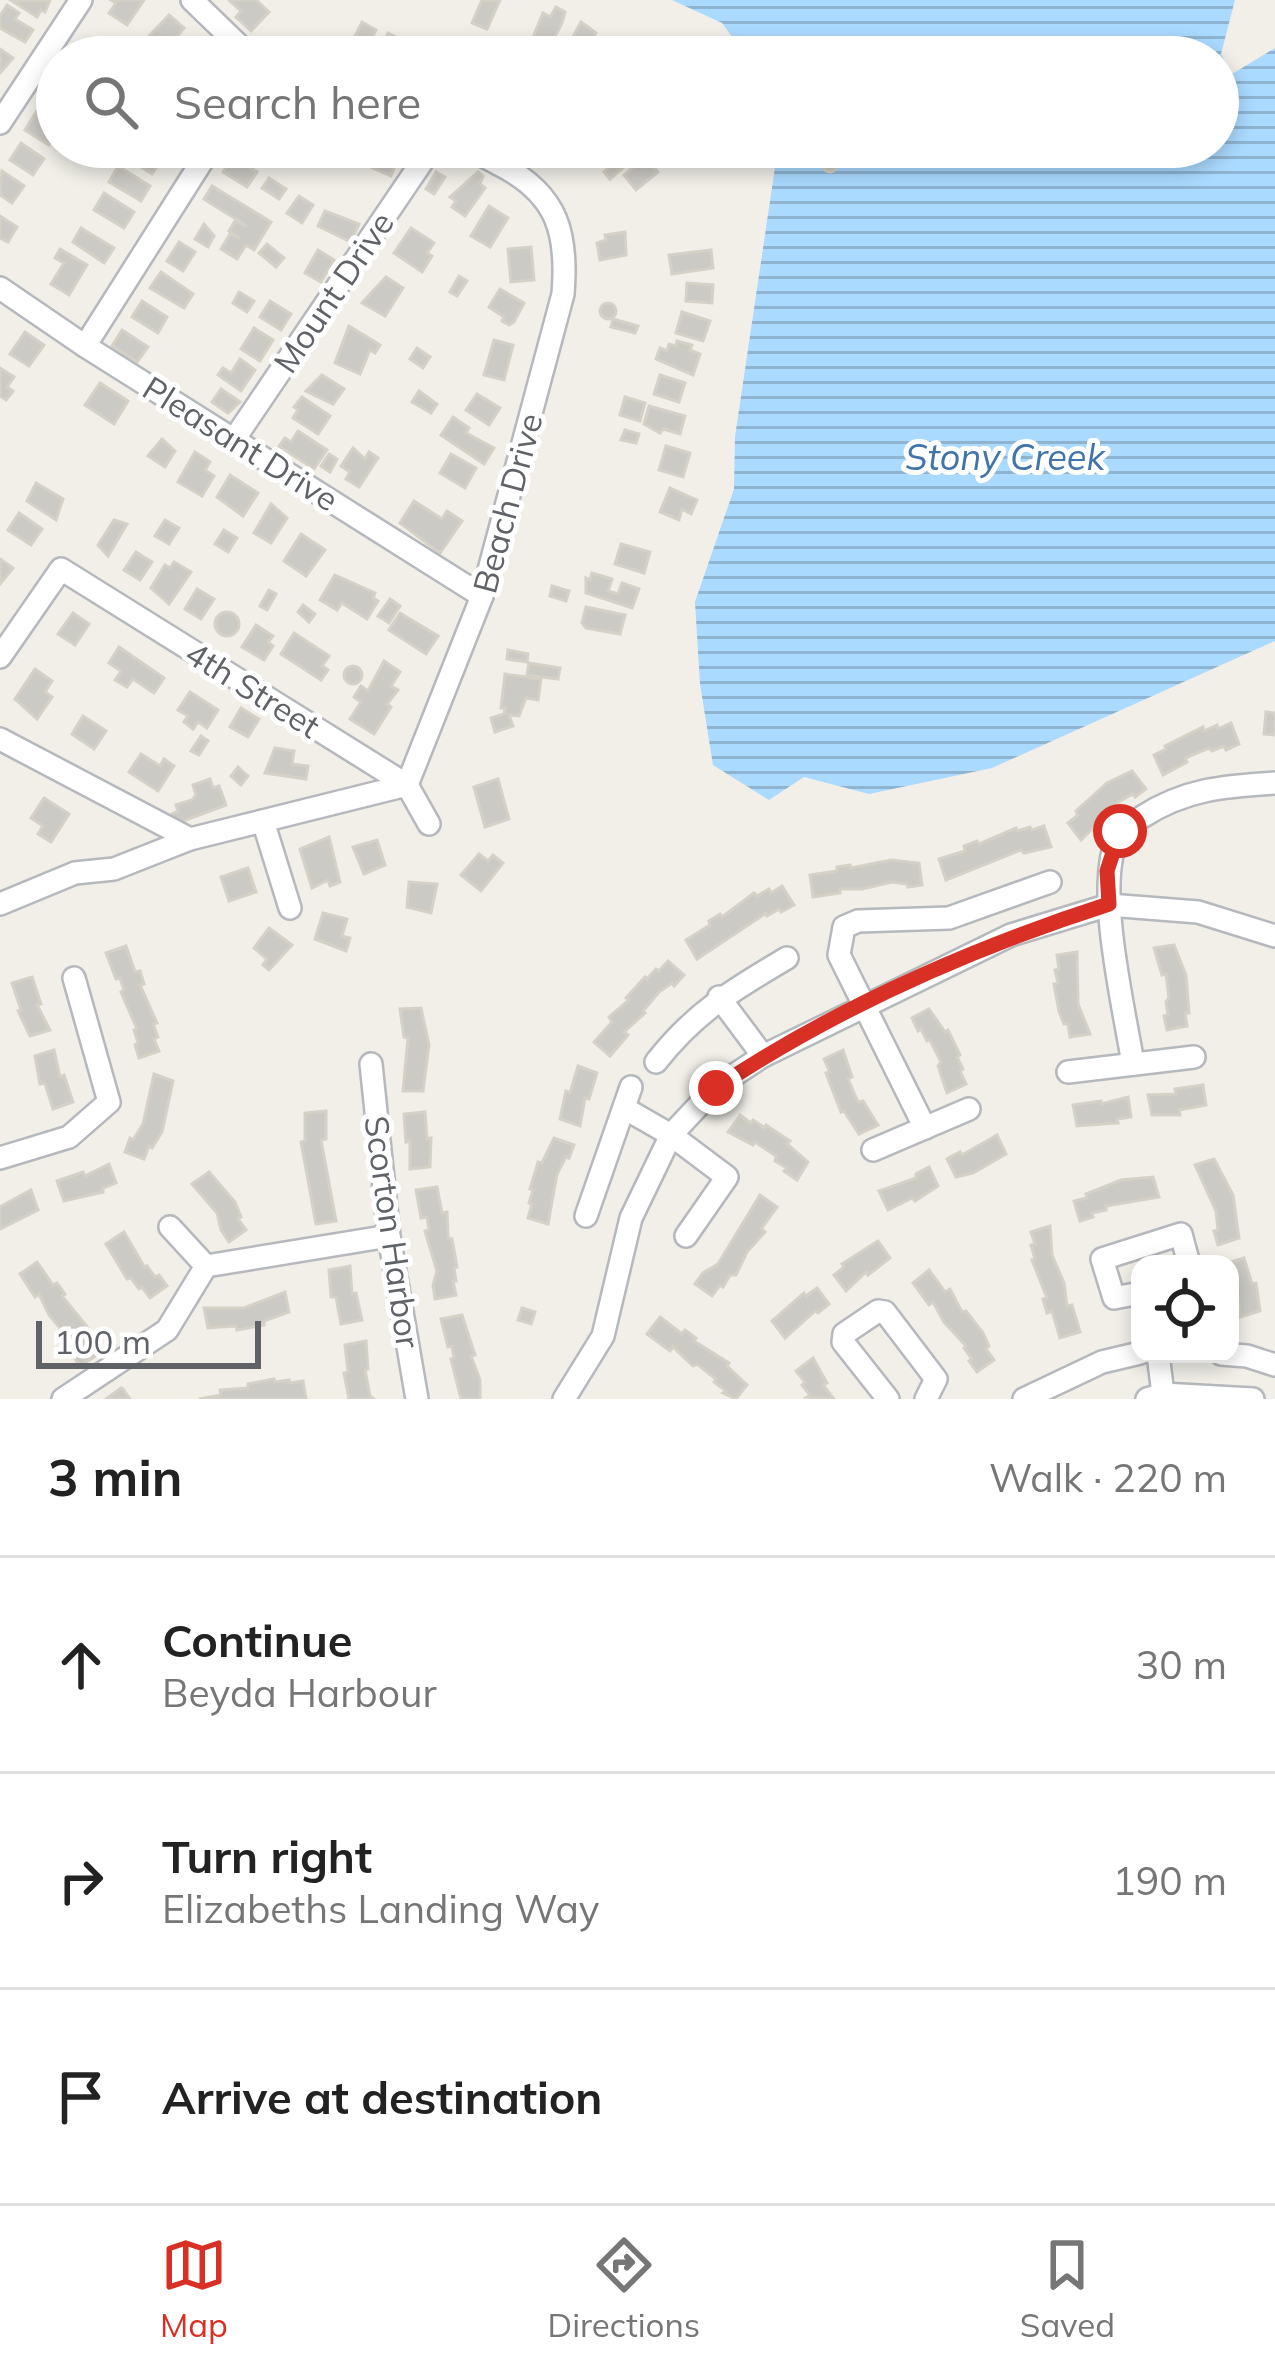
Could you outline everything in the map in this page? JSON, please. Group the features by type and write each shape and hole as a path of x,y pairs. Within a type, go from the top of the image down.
{"street":[{"path":"57,36 81,0"},
{"path":"192,0 229,36"},
{"path":"0,123 36,68"},
{"path":"85,346 198,168"},
{"name":"Mount Drive","path":"235,438 418,168"},
{"name":"Beach Drive","path":"407,784 482,596 563,294 566,254 556,217 529,180 503,168"},
{"name":"Pleasant Drive","path":"0,288 482,596"},
{"name":"4th Street","path":"0,656 61,569 407,784 429,824"},
{"path":"0,739 190,839"},
{"path":"1133,1064 1107,871 1120,831 1167,800 1208,787 1275,783"},
{"path":"0,904 75,873 114,869 190,839 407,784"},
{"path":"263,821 290,908"},
{"path":"925,1128 839,955 844,927 858,921 949,918 1050,881"},
{"path":"570,1397 603,1336 631,1218 670,1135 716,1088 763,1056 1011,935 1109,904 1198,912 1275,936"},
{"path":"656,1062 684,1026 719,998 787,958"},
{"path":"0,1158 69,1137 109,1102 74,978"},
{"path":"719,998 763,1056"},
{"path":"1068,1072 1194,1057"},
{"name":"Scorton Harbor","path":"371,1064 389,1236 417,1399"},
{"path":"586,1216 627,1097 727,1177 686,1236"},
{"path":"873,1150 969,1109"},
{"path":"170,1227 206,1266"},
{"path":"1131,1295 1114,1298 1102,1258 1181,1234 1187,1255"},
{"path":"63,1399 166,1330 206,1266 389,1236"},
{"path":"888,1399 843,1342 844,1334 878,1311 885,1312 936,1379 926,1399"},
{"path":"1024,1399 1102,1362 1131,1355"},
{"path":"1239,1358 1275,1365"},
{"path":"1157,1363 1155,1396 1253,1399"}],"water":[{"name":"Stony Creek","path":"672,0 1235,0 1226,36 732,36 722,23"},
{"name":"Stony Creek","path":"1275,48 1275,641 992,768 869,794 804,777 769,800 713,765 700,684 695,602 734,489 735,437 775,168 1239,168 1239,70"}],"building":[{"path":"50,0 37,17 12,1"},
{"path":"111,0 144,0 127,25 109,13 116,3"},
{"path":"229,0 256,0 269,12 251,31 236,17 241,11"},
{"path":"482,0 500,0 487,29 472,23"},
{"path":"7,5 19,13 15,19 33,30 25,42 0,28"},
{"path":"556,7 565,12 555,36 534,36 543,13 550,17"},
{"path":"169,15 184,28 177,36 149,36"},
{"path":"362,22 376,30 373,36 355,36"},
{"path":"581,22 596,33 594,36 573,36"},
{"path":"0,49 13,58 0,73"},
{"path":"36,112 36,137 25,130"},
{"path":"21,143 36,153 38,168 33,175 10,160"},
{"path":"121,168 150,186 141,201 109,182"},
{"path":"251,168 257,172 247,187 223,172"},
{"path":"609,168 622,168 610,179 604,172"},
{"path":"633,168 658,172 636,190 624,175"},
{"path":"2,171 24,186 12,203 0,195"},
{"path":"436,172 445,177 434,194 426,189"},
{"path":"478,172 485,188 465,216 452,207 456,201 450,197"},
{"path":"269,178 286,189 279,199 262,188"},
{"path":"212,186 271,222 254,250 246,245 237,259 221,249 230,234 240,238 229,231 235,221 247,226 204,199"},
{"path":"104,193 134,212 124,228 94,210"},
{"path":"299,196 313,205 302,223 287,213"},
{"path":"489,206 508,218 490,247 471,236"},
{"path":"325,211 359,224 351,242 318,226"},
{"path":"0,216 17,227 8,242 0,238"},
{"path":"204,224 214,236 208,247 195,239"},
{"path":"81,228 114,248 104,263 73,242"},
{"path":"411,228 434,243 422,272 394,253"},
{"path":"625,232 626,255 600,260 597,243 606,240 605,235"},
{"path":"179,242 195,252 183,271 167,261"},
{"path":"267,244 284,258 276,267 259,253"},
{"path":"531,247 534,280 511,282 508,249"},
{"path":"60,249 87,265 69,295 51,284 64,263 55,258"},
{"path":"318,250 334,260 321,282 305,273"},
{"path":"711,250 713,268 672,274 669,255"},
{"path":"161,272 193,294 184,308 150,288"},
{"path":"459,276 467,281 457,296 450,292"},
{"path":"386,277 403,288 385,316 362,303"},
{"path":"687,283 713,285 712,303 686,301"},
{"path":"500,289 524,303 509,325 489,307"},
{"path":"239,292 254,301 247,312 233,303"},
{"path":"142,301 167,317 158,333 132,317"},
{"path":"270,301 291,314 281,330 260,317"},
{"path":"608,303 616,311 608,319 600,311"},
{"path":"682,312 710,321 703,341 676,333"},
{"path":"613,319 638,326 635,333 611,327"},
{"path":"349,326 380,345 375,353 370,350 360,374 335,363"},
{"path":"254,328 273,340 260,361 241,349"},
{"path":"122,330 148,347 137,362 112,346"},
{"path":"25,332 44,345 29,366 10,354"},
{"path":"494,340 513,345 504,380 484,375"},
{"path":"677,341 692,345 690,350 700,354 693,375 656,359 660,348 667,351"},
{"path":"417,348 430,357 423,368 410,359"},
{"path":"240,359 255,370 241,391 218,375 223,368 231,373"},
{"path":"0,368 14,377 7,387 13,391 6,400 0,396"},
{"path":"322,375 344,389 333,404 306,391"},
{"path":"660,375 685,383 679,402 654,394"},
{"path":"100,383 128,401 114,424 85,405"},
{"path":"221,389 240,402 228,413 212,402"},
{"path":"419,391 437,404 431,413 412,402"},
{"path":"477,394 500,408 489,425 466,410"},
{"path":"302,397 330,416 318,434 293,418"},
{"path":"625,397 645,403 640,421 620,415"},
{"path":"649,406 685,416 680,434 663,429 660,433 644,424"},
{"path":"453,417 469,428 466,433 494,448 484,464 441,435"},
{"path":"625,430 639,434 636,443 621,440"},
{"path":"298,431 327,450 314,469 279,446 285,438 291,442"},
{"path":"162,439 175,451 165,467 148,456"},
{"path":"666,446 690,453 683,477 659,470"},
{"path":"353,448 365,459 369,452 378,458 359,487 346,479 350,472 341,466"},
{"path":"195,452 210,462 205,470 214,476 202,496 178,482"},
{"path":"329,454 337,459 330,472 321,466"},
{"path":"451,454 476,468 465,488 440,473"},
{"path":"230,475 258,493 243,516 217,497"},
{"path":"36,483 63,499 56,520 27,501"},
{"path":"670,488 697,500 691,514 682,509 679,520 660,512"},
{"path":"414,501 442,519 447,511 462,521 440,553 400,523"},
{"path":"271,504 287,518 271,543 254,533"},
{"path":"19,513 42,529 31,545 8,530"},
{"path":"114,520 127,524 108,556 98,545"},
{"path":"165,520 179,528 169,544 155,536"},
{"path":"224,530 237,538 228,552 215,544"},
{"path":"301,534 325,550 306,576 284,561"},
{"path":"621,544 650,552 644,573 615,564"},
{"path":"136,552 152,562 140,580 124,570"},
{"path":"0,559 13,568 0,584"},
{"path":"174,562 191,572 169,604 151,588 165,565 170,568"},
{"path":"592,573 612,579 608,591 618,594 622,583 639,589 632,608 586,593 586,578 590,580"},
{"path":"335,575 375,593 373,598 378,601 367,619 342,603 337,610 320,600"},
{"path":"552,586 569,591 566,601 550,596"},
{"path":"197,589 214,599 201,619 185,609"},
{"path":"269,590 276,594 267,610 260,606"},
{"path":"390,599 400,606 389,623 378,616"},
{"path":"303,605 315,614 309,622 298,612"},
{"path":"586,607 625,615 620,634 586,628 582,623"},
{"path":"227,612 239,624 227,636 215,624"},
{"path":"73,613 89,624 75,645 58,634"},
{"path":"400,613 438,636 426,654 389,630"},
{"path":"256,625 273,636 264,660 242,647"},
{"path":"294,633 329,656 321,680 281,654"},
{"path":"119,647 164,678 154,693 133,679 127,687 115,680 121,671 109,663"},
{"path":"508,650 528,654 527,662 507,659"},
{"path":"384,661 400,672 391,686 398,690 374,734 350,719 361,702 354,697 361,686 368,691"},
{"path":"529,663 560,668 558,679 527,675"},
{"path":"353,666 362,675 353,684 344,675"},
{"path":"35,669 52,681 45,692 52,697 37,719 15,699"},
{"path":"505,674 541,679 538,700 526,698 519,716 509,715 513,726 495,732 491,718 504,714"},
{"path":"190,692 218,710 207,728 198,722 193,729 184,722 188,716 178,710"},
{"path":"241,708 259,719 248,737 230,727"},
{"path":"1266,712 1275,713 1275,735 1264,734"},
{"path":"83,716 106,731 94,749 72,734"},
{"path":"1231,723 1239,744 1226,750 1224,746 1209,748 1163,775 1154,755 1165,746 1203,727 1204,731 1217,725 1218,729"},
{"path":"201,736 208,741 199,755 191,751"},
{"path":"275,748 294,751 292,764 308,766 306,779 265,773"},
{"path":"141,754 160,766 164,759 174,766 158,791 129,772"},
{"path":"238,767 248,776 241,785 231,776"},
{"path":"1132,771 1146,789 1099,817 1081,840 1068,823 1078,815 1076,811 1107,783"},
{"path":"210,779 213,788 219,786 226,805 175,824 176,805 192,800 196,795 193,785"},
{"path":"498,779 509,819 485,827 474,787"},
{"path":"44,798 69,814 51,842 38,834 43,826 31,818"},
{"path":"1044,826 1051,847 1021,850 946,880 939,859 1016,828"},
{"path":"329,837 340,882 330,886 328,880 312,888 300,849"},
{"path":"377,840 385,865 364,874 353,847"},
{"path":"479,854 488,861 493,855 503,863 481,891 461,875"},
{"path":"891,860 919,863 922,885 892,882 813,897 810,875"},
{"path":"248,868 256,892 229,901 221,877"},
{"path":"409,882 437,884 431,913 407,907"},
{"path":"782,886 794,905 766,913 697,959 686,940 754,893 757,896 769,889 771,893"},
{"path":"323,913 347,919 342,936 350,938 346,951 315,939"},
{"path":"269,928 292,945 269,970 263,965 267,959 254,948"},
{"path":"1174,945 1186,975 1189,1013 1185,1013 1187,1026 1167,1030 1166,974 1162,975 1154,948"},
{"path":"126,946 135,972 140,971 144,984 140,985 157,1023 153,1024 158,1037 154,1039 159,1051 139,1058 137,1029 106,953"},
{"path":"1077,952 1078,1004 1090,1034 1070,1037 1059,1011 1055,970 1059,969 1057,955"},
{"path":"668,961 684,975 659,992 610,1056 594,1042 612,1022 609,1017 645,977"},
{"path":"32,977 41,1004 37,1005 50,1030 30,1036 12,983"},
{"path":"421,1008 429,1045 423,1091 403,1091 408,1038 400,1009"},
{"path":"929,1009 948,1030 963,1069 966,1084 947,1093 938,1066 941,1062 912,1018"},
{"path":"54,1050 60,1077 64,1075 73,1102 53,1109 45,1083 40,1084 35,1056"},
{"path":"843,1050 858,1102 863,1101 878,1125 859,1134 841,1112 826,1073 830,1072 824,1059"},
{"path":"578,1066 597,1073 589,1099 585,1098 580,1126 560,1119"},
{"path":"154,1074 173,1081 162,1132 144,1159 125,1152 143,1124"},
{"path":"1203,1085 1206,1105 1179,1110 1180,1115 1152,1115 1148,1095 1176,1094 1175,1089"},
{"path":"1128,1097 1131,1117 1117,1119 1118,1123 1077,1126 1073,1105"},
{"path":"326,1111 326,1139 321,1140 336,1221 316,1224 301,1142 305,1141 305,1113"},
{"path":"425,1112 427,1139 431,1138 430,1167 410,1169 404,1114"},
{"path":"740,1115 790,1141 787,1144 808,1162 797,1180 775,1161 776,1156 728,1132"},
{"path":"997,1135 1006,1154 956,1177 947,1159"},
{"path":"554,1138 574,1145 557,1174 548,1224 528,1218 529,1203 538,1162 542,1163"},
{"path":"1214,1159 1233,1195 1239,1238 1218,1245 1216,1211 1195,1165"},
{"path":"109,1164 116,1183 103,1192 64,1201 57,1181 83,1172 85,1176"},
{"path":"929,1167 938,1186 888,1210 879,1191 916,1178"},
{"path":"209,1172 235,1202 246,1230 229,1242 217,1213 192,1184"},
{"path":"1153,1177 1159,1197 1106,1206 1080,1221 1074,1201 1121,1180"},
{"path":"437,1187 442,1213 447,1212 448,1238 457,1267 456,1295 435,1299 437,1271 425,1231 429,1230 427,1217 421,1218 416,1190"},
{"path":"31,1190 38,1210 0,1229 0,1207"},
{"path":"760,1195 777,1207 736,1275 730,1275 712,1296 695,1284 718,1264"},
{"path":"1050,1226 1052,1255 1080,1332 1060,1338 1052,1311 1047,1313 1043,1299 1047,1298 1032,1260 1031,1232"},
{"path":"124,1232 145,1268 167,1286 150,1298 127,1279 106,1244"},
{"path":"878,1241 890,1258 846,1291 834,1275 842,1264"},
{"path":"1244,1258 1252,1284 1256,1283 1260,1311 1240,1317 1239,1300 1239,1260"},
{"path":"37,1262 88,1328 97,1355 80,1366 70,1340 20,1274"},
{"path":"350,1266 352,1294 356,1293 362,1320 341,1324 336,1297 331,1297 329,1270"},
{"path":"929,1270 983,1333 994,1360 977,1372 966,1346 913,1283"},
{"path":"817,1288 829,1304 785,1338 772,1321 804,1293"},
{"path":"285,1292 289,1312 264,1325 208,1328 204,1308 244,1308"},
{"path":"522,1308 535,1312 531,1324 518,1320"},
{"path":"462,1315 475,1355 471,1356 480,1380 480,1399 461,1399 452,1346 448,1347 441,1319"},
{"path":"660,1317 729,1363 747,1385 736,1399 723,1393 716,1379 697,1364 693,1366 673,1347 670,1351 647,1334"},
{"path":"366,1341 365,1370 374,1399 349,1399 345,1345"},
{"path":"813,1358 834,1399 807,1397 805,1382 796,1371"},
{"path":"303,1381 306,1399 199,1399 221,1395 220,1390 248,1388 248,1384"},
{"path":"121,1388 130,1399 106,1399"}],"route":[{"path":"716,1088 763,1056 863,1004 1011,935 1109,904 1107,871 1120,831"}]}
